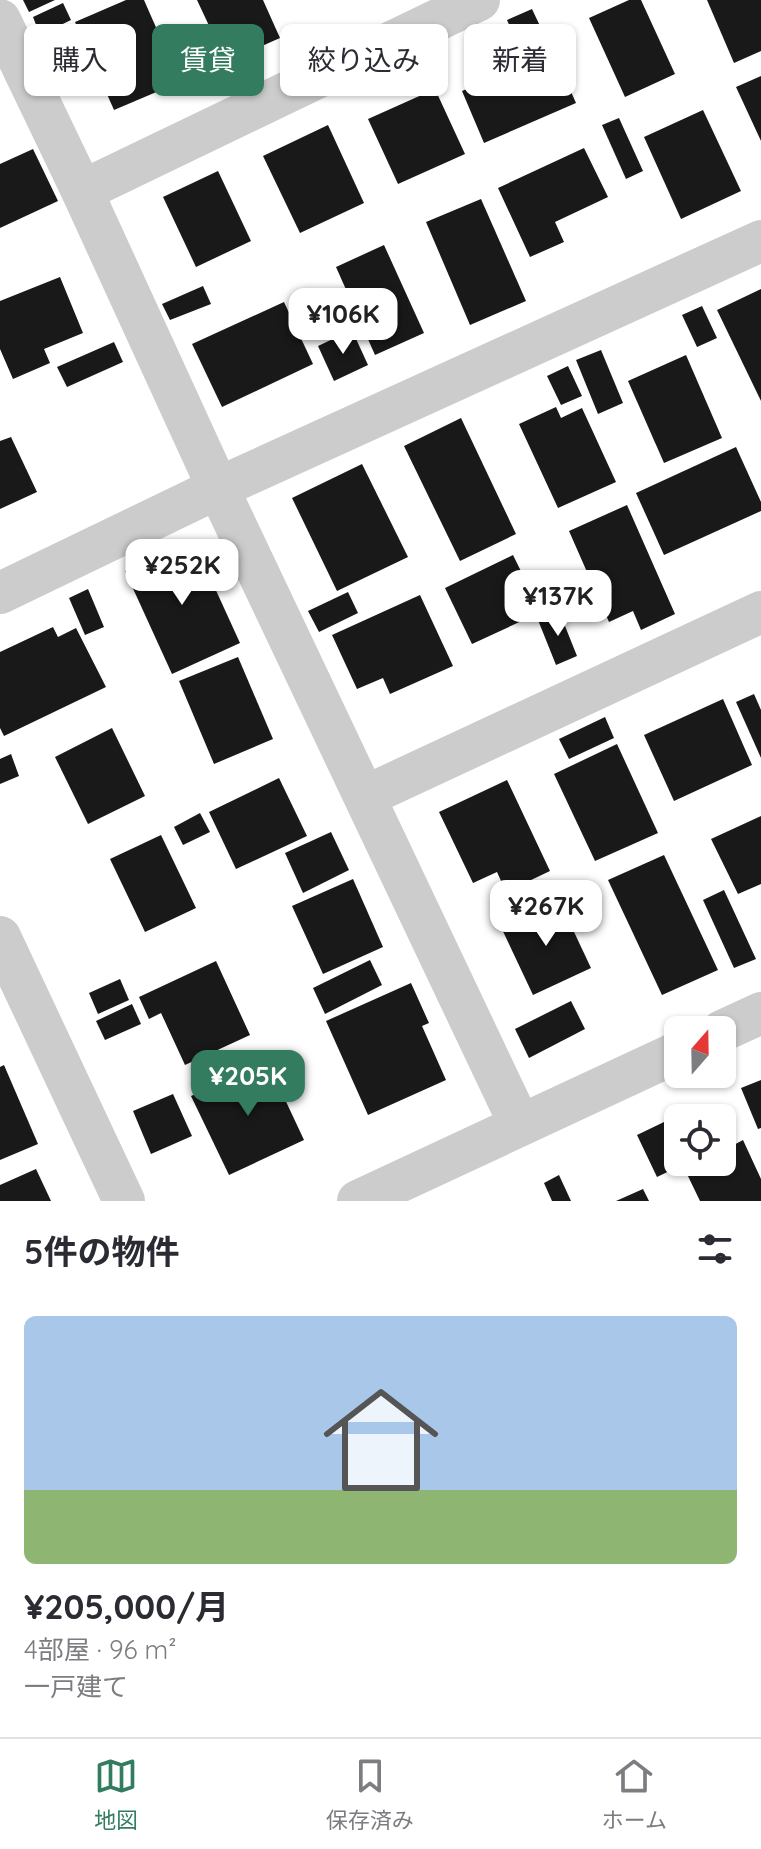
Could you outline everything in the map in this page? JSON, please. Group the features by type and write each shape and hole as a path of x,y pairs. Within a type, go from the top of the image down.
{"street":[{"path":"82,191 479,0"},
{"path":"0,20 520,1125"},
{"path":"0,593 218,488 761,241"},
{"path":"366,796 761,612"},
{"path":"0,937 124,1201"},
{"path":"736,1025 761,1013"},
{"path":"358,1201 664,1058"}],"building":[{"path":"23,0 55,0 29,12"},
{"path":"126,0 144,0 155,24 152,24 152,94 114,110 108,96 136,96 136,24 75,22"},
{"path":"197,0 263,0 280,38 264,45 264,24 208,24"},
{"path":"629,0 641,0 675,74 625,97 589,18"},
{"path":"707,0 761,0 761,51 734,63"},
{"path":"63,3 71,20 63,24 36,24 33,17"},
{"path":"532,9 539,24 509,24 507,20"},
{"path":"761,76 761,141 736,87"},
{"path":"419,96 438,96 465,154 398,184 368,119"},
{"path":"464,96 573,96 576,103 484,143"},
{"path":"703,110 741,191 681,219 644,137"},
{"path":"619,118 643,171 626,179 602,125"},
{"path":"328,125 364,203 300,233 263,156"},
{"path":"584,148 608,197 555,222 564,242 530,257 498,188"},
{"path":"33,149 58,201 0,228 0,164"},
{"path":"218,171 251,241 196,267 163,197"},
{"path":"481,199 526,301 470,325 426,222"},
{"path":"384,245 424,333 375,355 336,267"},
{"path":"60,277 83,333 44,349 50,363 13,379 0,349 0,301"},
{"path":"203,286 211,304 170,320 162,304"},
{"path":"761,289 761,401 717,310"},
{"path":"284,302 313,364 222,407 192,344"},
{"path":"702,306 717,338 697,347 682,315"},
{"path":"352,330 368,365 334,381 318,346"},
{"path":"114,342 123,362 67,387 57,367"},
{"path":"601,350 623,403 598,414 576,360"},
{"path":"686,355 722,438 664,463 628,381"},
{"path":"568,366 582,396 561,405 547,376"},
{"path":"556,407 561,418 582,408 616,482 558,508 519,424"},
{"path":"461,418 516,534 460,561 404,446"},
{"path":"11,437 37,492 0,509 0,441"},
{"path":"736,447 761,502 761,511 664,555 636,493"},
{"path":"362,464 408,557 337,591 292,498"},
{"path":"627,505 675,614 641,630 633,611 609,622 569,531"},
{"path":"193,540 240,643 172,674 125,571"},
{"path":"513,555 541,612 472,644 445,588"},
{"path":"88,589 104,627 85,635 69,598"},
{"path":"348,592 358,613 319,632 308,611"},
{"path":"420,595 453,666 390,694 383,678 357,689 332,635"},
{"path":"559,611 577,656 556,665 538,620"},
{"path":"53,627 58,637 76,628 106,687 4,736 0,728 0,652"},
{"path":"238,657 273,739 214,764 179,681"},
{"path":"754,694 761,710 761,758 736,702"},
{"path":"723,699 752,765 674,801 644,735"},
{"path":"605,717 614,738 569,759 559,739"},
{"path":"112,728 145,796 88,824 55,757"},
{"path":"617,744 658,833 595,861 554,774"},
{"path":"11,754 19,776 0,784 0,759"},
{"path":"279,778 307,836 236,869 209,812"},
{"path":"507,780 550,871 506,892 497,872 473,883 439,812"},
{"path":"200,813 210,832 183,845 174,827"},
{"path":"761,816 761,884 738,894 711,839"},
{"path":"331,832 349,870 303,893 285,853"},
{"path":"161,835 196,908 145,932 110,859"},
{"path":"664,855 718,970 662,995 608,880"},
{"path":"353,879 383,947 323,974 292,906"},
{"path":"724,890 756,959 734,968 703,900"},
{"path":"559,900 591,968 533,995 501,927"},
{"path":"370,960 382,985 325,1014 313,988"},
{"path":"216,961 250,1035 185,1065 161,1013 149,1019 139,997"},
{"path":"120,979 129,1000 98,1014 89,993"},
{"path":"411,983 429,1023 422,1026 446,1080 368,1115 326,1021"},
{"path":"571,1001 585,1029 529,1058 515,1029"},
{"path":"132,1004 141,1024 105,1040 96,1021"},
{"path":"267,1061 304,1140 229,1175 191,1096"},
{"path":"4,1065 38,1144 0,1160 0,1067"},
{"path":"761,1080 761,1128 758,1129 741,1088"},
{"path":"173,1094 192,1136 151,1154 133,1111"},
{"path":"664,1122 664,1174 657,1177 637,1135"},
{"path":"743,1140 761,1179 761,1201 700,1201 688,1176 736,1176 736,1144"},
{"path":"36,1169 51,1201 0,1201 0,1185"},
{"path":"559,1175 571,1201 552,1201 544,1183"},
{"path":"643,1189 649,1201 616,1201"}]}
